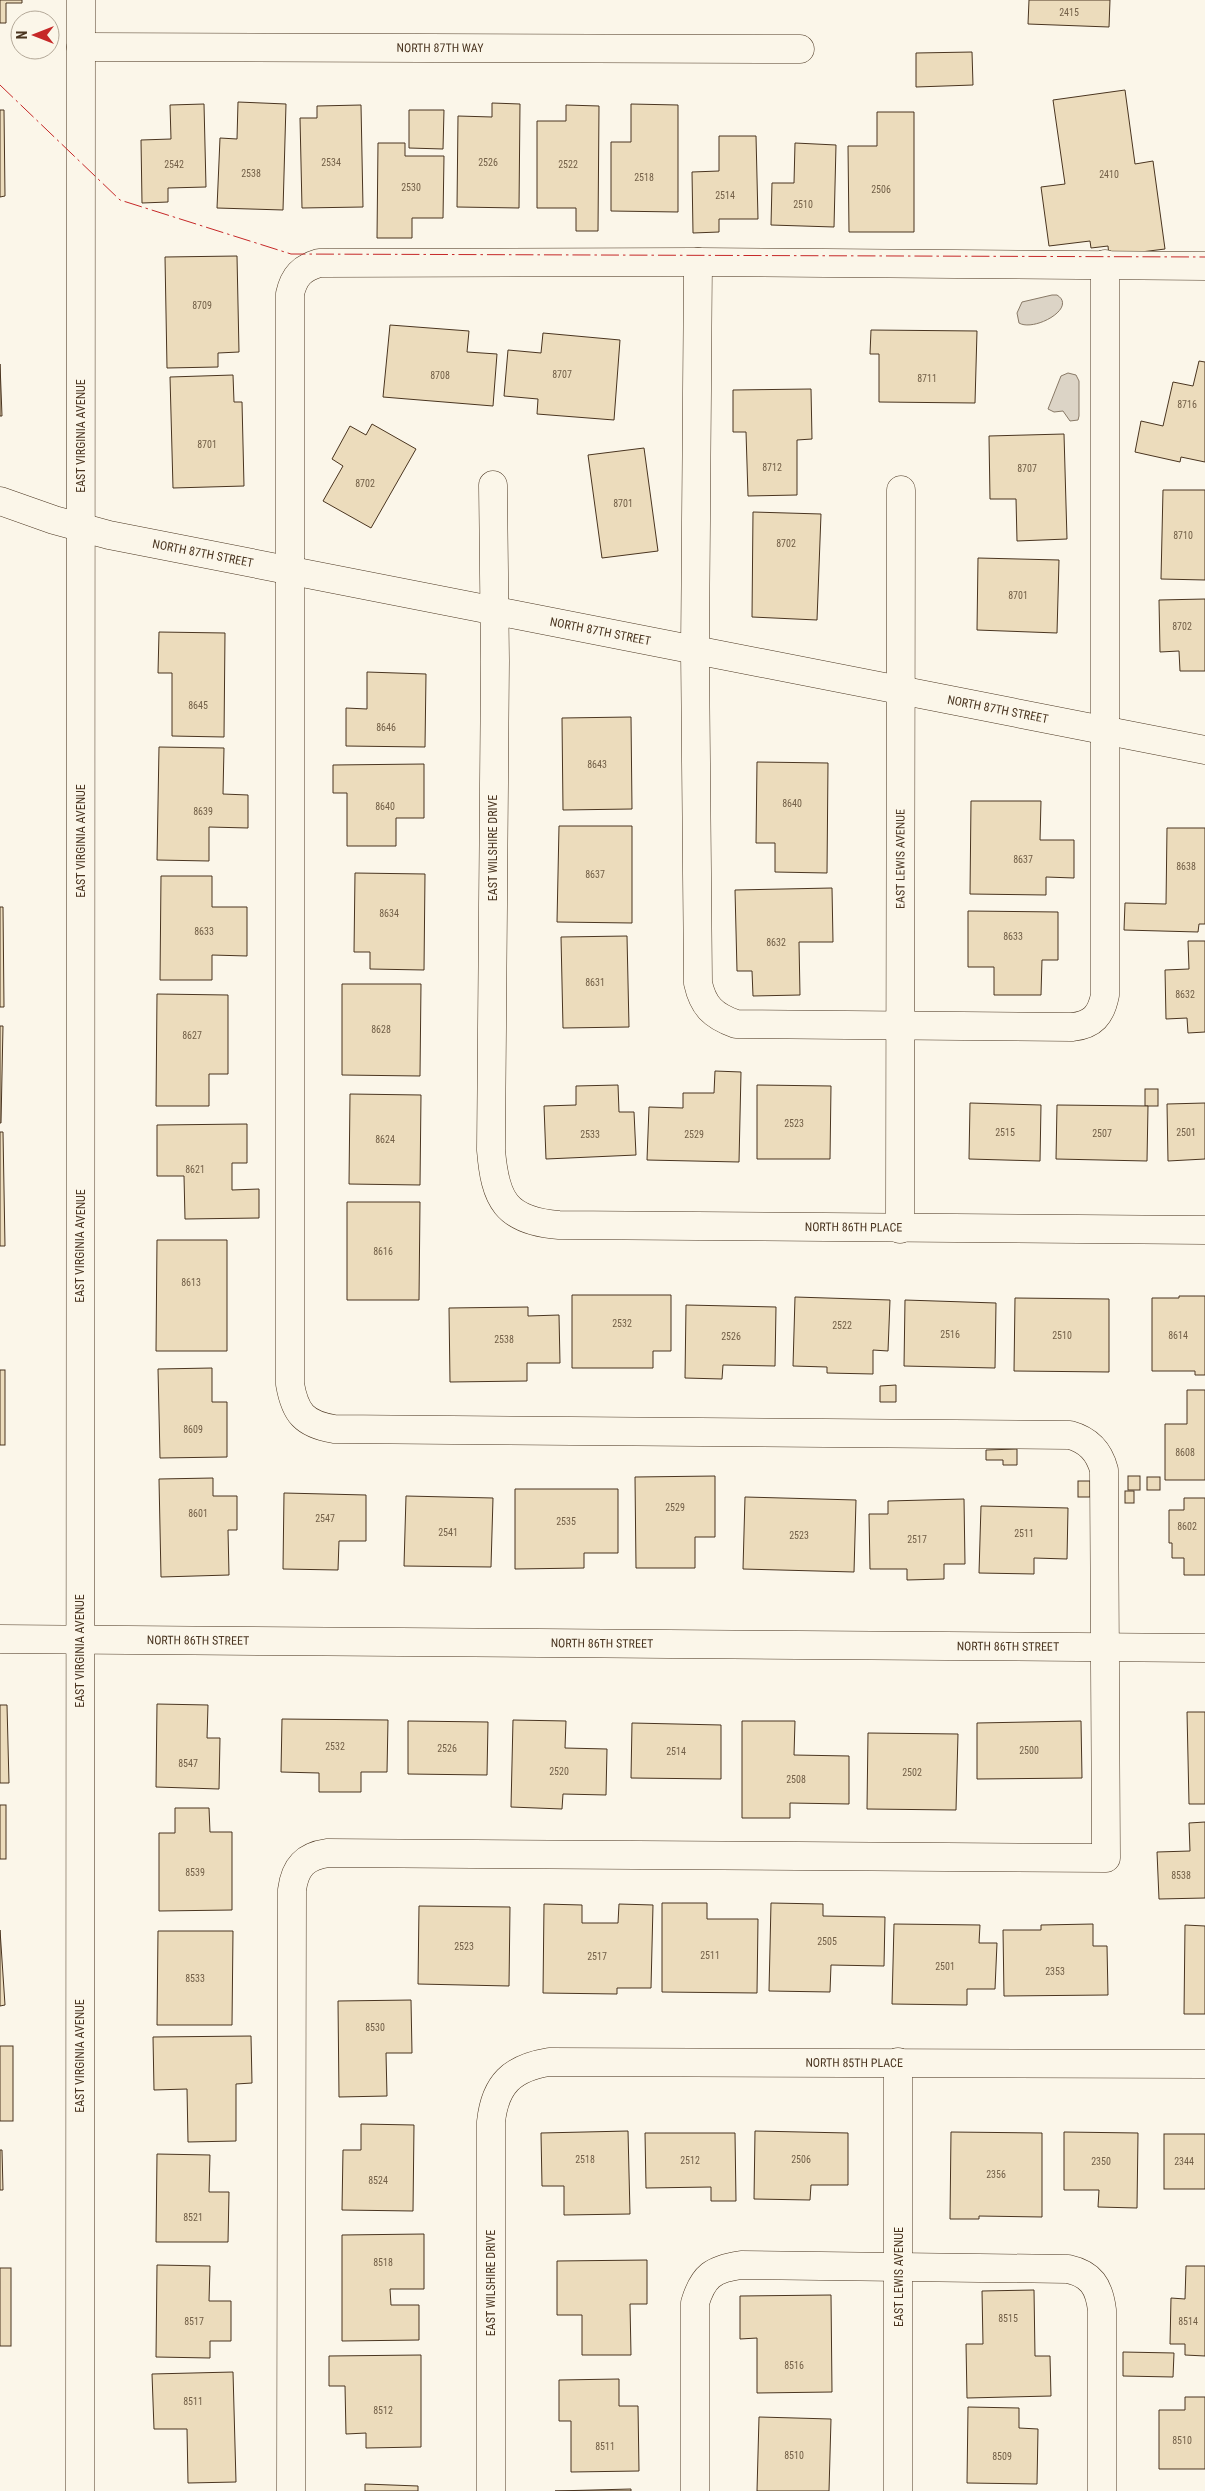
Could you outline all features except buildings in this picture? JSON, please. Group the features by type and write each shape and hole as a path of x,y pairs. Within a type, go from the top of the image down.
{"street":[{"name":"EAST VIRGINIA AVENUE","path":"80,2491 81,0"},
{"name":"NORTH 87TH WAY","path":"81,47 800,49"},
{"path":"698,262 696,650 698,983 701,997 709,1010 722,1019 736,1024 1072,1027 1085,1025 1096,1018 1102,1008 1105,995 1105,264"},
{"path":"291,2491 292,1890 294,1876 302,1862 314,1855 328,1853 1106,1858 1104,1470 1101,1458 1082,1438 1060,1435 334,1429 317,1426 303,1417 294,1404 290,1384 290,294 293,282 300,272 319,263 698,262 1205,266"},
{"name":"EAST WILSHIRE DRIVE","path":"493,485 491,1150 496,1190 508,1207"},
{"name":"EAST LEWIS AVENUE","path":"900,1229 901,490"},
{"name":"NORTH 87TH STREET","path":"0,501 81,528 1205,750"},
{"name":"NORTH 86TH PLACE","path":"508,1207 523,1218 541,1224 559,1225 1205,1230"},
{"name":"NORTH 86TH STREET","path":"0,1639 1205,1648"},
{"name":"NORTH 85TH PLACE","path":"508,2079 520,2070 550,2062 1205,2064"},
{"name":"EAST LEWIS AVENUE","path":"898,2062 898,2491"},
{"name":"EAST WILSHIRE DRIVE","path":"491,2491 491,2122 496,2099 508,2079"},
{"path":"695,2491 696,2303 700,2287 710,2275 725,2267 741,2266 899,2266 1068,2269 1081,2272 1092,2280 1100,2294 1102,2310 1102,2491"}],"shaded area":[{"path":"1057,295 1062,300 1062,306 1058,312 1043,322 1026,325 1019,323 1017,313 1022,302"},
{"path":"1068,373 1076,375 1079,381 1078,420 1070,421 1063,411 1054,412 1048,409 1061,376"}],"power":[{"path":"0,85 120,200 291,254 1205,257"}]}
